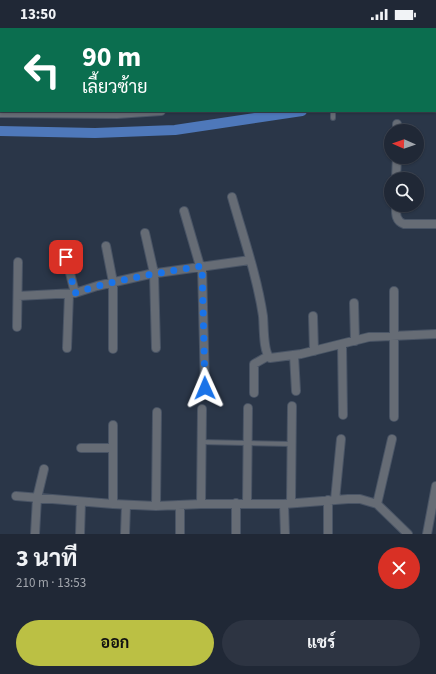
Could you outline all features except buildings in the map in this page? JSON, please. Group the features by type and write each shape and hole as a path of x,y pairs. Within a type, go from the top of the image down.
{"street":[{"path":"0,113 117,114 146,112"},
{"path":"232,197 260,299 266,352 270,358 314,351 369,337 436,334"},
{"path":"184,211 201,266 205,388"},
{"path":"396,212 396,217 400,223 436,224"},
{"path":"145,233 154,273 156,348"},
{"path":"106,246 113,282 113,350"},
{"path":"66,257 72,294 68,348"},
{"path":"18,296 72,294 113,282 154,273 250,260"},
{"path":"17,327 18,262"},
{"path":"394,291 394,417"},
{"path":"354,303 355,341"},
{"path":"313,316 314,351"},
{"path":"342,344 344,415"},
{"path":"294,355 296,391"},
{"path":"254,393 254,364 268,356"},
{"path":"285,534 292,444 292,406"},
{"path":"247,504 248,408"},
{"path":"201,504 202,409"},
{"path":"156,506 157,412"},
{"path":"113,425 113,504"},
{"path":"328,534 341,439"},
{"path":"377,504 392,439"},
{"path":"81,448 113,448"},
{"path":"35,534 37,498 44,469"},
{"path":"427,534 436,486"},
{"path":"16,496 81,502 156,506 360,500 377,504 408,534"},
{"path":"80,534 81,502"},
{"path":"236,503 236,534"},
{"path":"125,534 126,505"},
{"path":"180,505 180,534"}],"lane":[{"path":"333,118 334,112"},
{"path":"201,442 292,444"}],"waterway":[{"path":"0,131 95,133 175,130 295,112"}],"route":[{"path":"66,257 75,293 97,286 150,274 202,266 205,388"}]}
